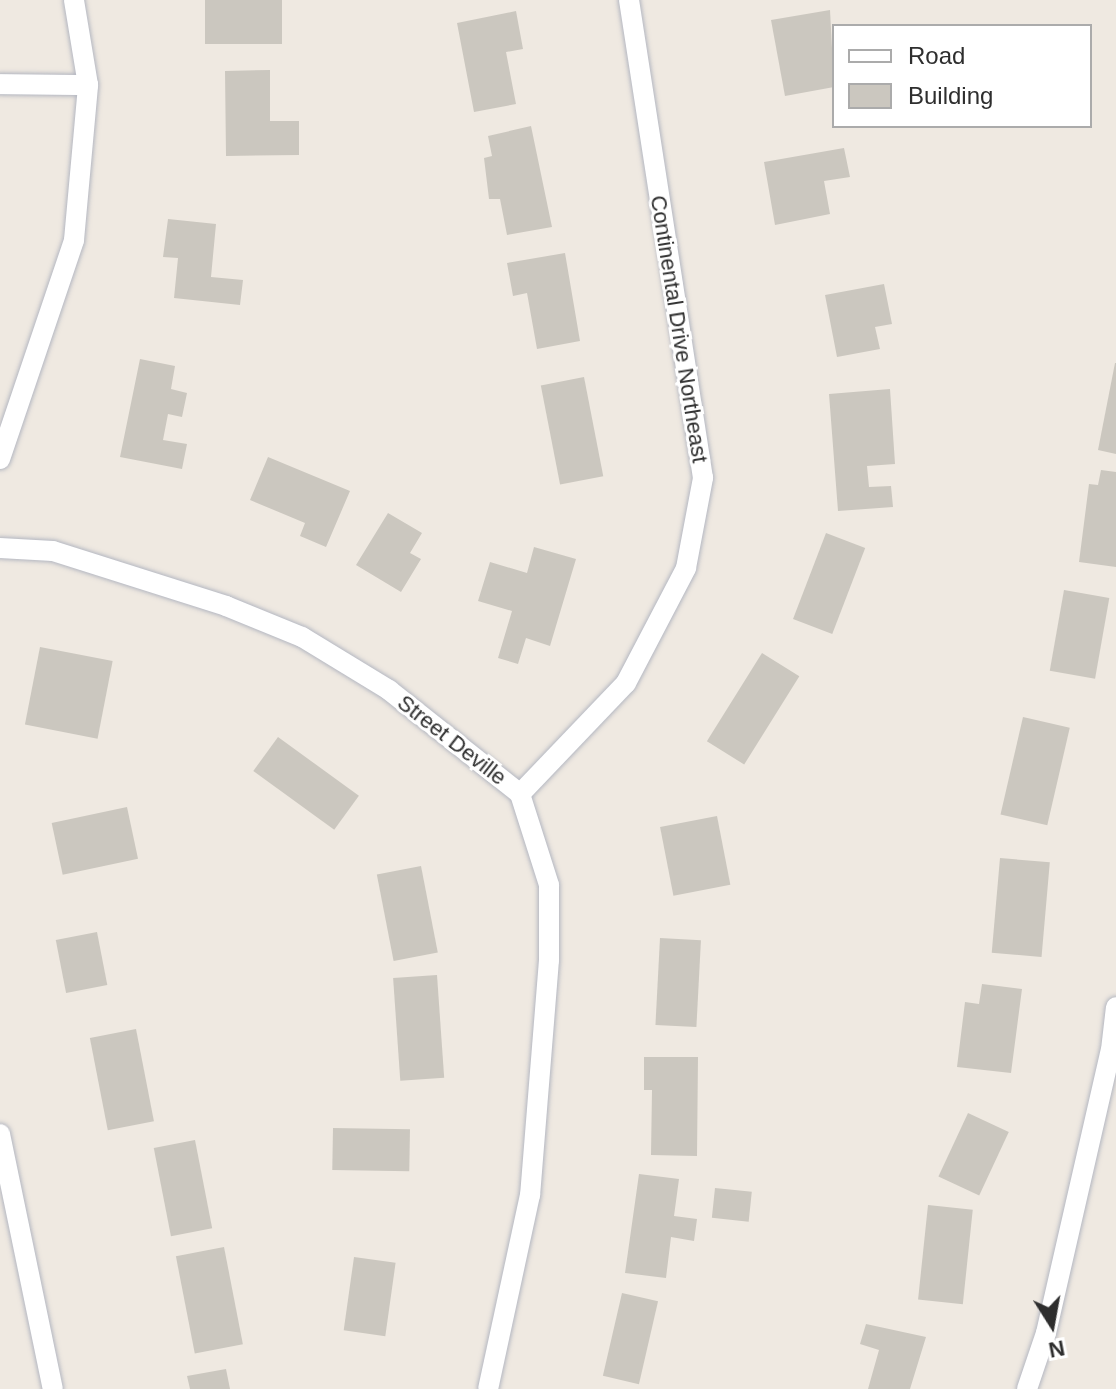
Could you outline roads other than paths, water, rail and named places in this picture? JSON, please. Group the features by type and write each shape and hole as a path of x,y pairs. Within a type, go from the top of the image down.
{"street":[{"path":"0,459 74,240 88,85 74,0"},
{"name":"Continental Drive Northeast","path":"520,794 626,683 686,568 703,478 629,0"},
{"path":"0,84 88,85"},
{"name":"Street Deville","path":"0,548 53,551 226,606 302,637 389,690 520,794 549,885 549,960 530,1195 488,1389"},
{"path":"1027,1389 1046,1333 1111,1050 1116,1007"},
{"path":"0,1134 53,1389"}]}
